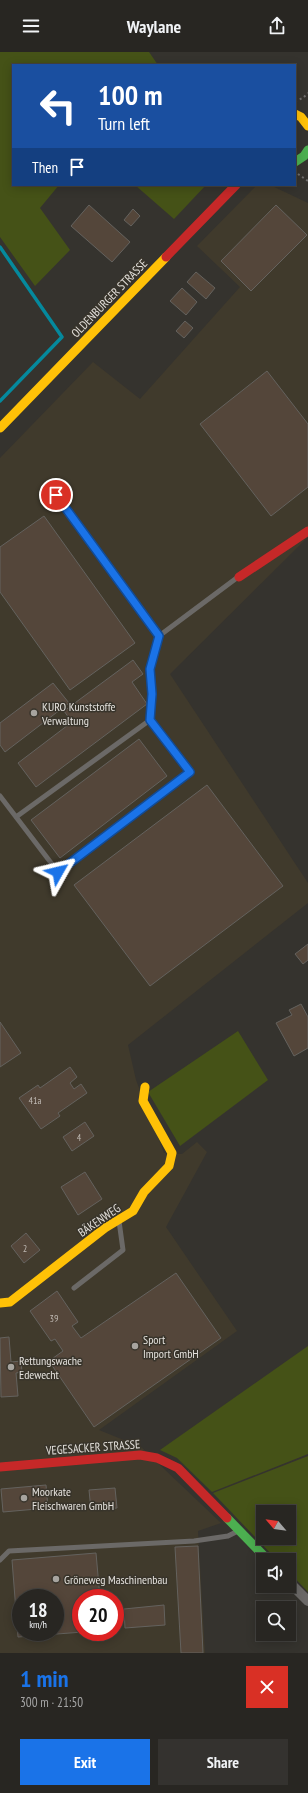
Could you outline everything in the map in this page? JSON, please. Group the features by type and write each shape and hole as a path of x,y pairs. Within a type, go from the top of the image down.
{"street":[{"path":"308,110 298,116 308,126"},
{"path":"296,161 307,155"},
{"name":"OLDENBURGER STRASSE","path":"0,428 235,186"},
{"path":"238,577 308,531"},
{"name":"BÄKENWEG","path":"0,1303 10,1302 105,1228 133,1211 144,1192 169,1166 172,1153 143,1101 145,1087"},
{"name":"VEGESACKER STRASSE","path":"0,1467 140,1455 157,1458 178,1468 261,1553"},
{"path":"296,1589 308,1601"}],"lane":[{"path":"56,495 159,636"},
{"path":"0,796 58,872 190,772 150,720 152,694 150,669 159,636 238,577"},
{"path":"16,817 150,720"},
{"path":"74,1288 123,1250 119,1220"},
{"path":"0,1560 9,1551 194,1541 228,1536 239,1530"}],"path":[{"path":"296,101 308,94"},
{"path":"296,174 308,181"}],"shaded area":[{"path":"256,186 272,186 308,203 308,537 170,674 308,883 308,903 128,1045 136,1080 164,1153 182,1154 197,1142 207,1152 166,1227 237,1331 99,1430 141,1447 221,1523 198,1531 205,1653 0,1653 0,458 93,362 140,399 240,287 197,246"}],"green space":[{"path":"0,52 149,52 157,64 12,64 12,186 58,186 40,208 70,250 35,286 0,237"},
{"path":"136,186 205,186 174,219"},
{"path":"238,1031 268,1080 180,1146 148,1092"},
{"path":"308,1346 308,1454 212,1492 177,1458 160,1450"},
{"path":"308,1456 308,1592 296,1579 296,1553 270,1553 263,1545 296,1545 296,1505 256,1505 256,1538 213,1493"}],"building":[{"path":"89,205 130,242 112,262 71,226"},
{"path":"276,205 307,235 251,291 221,261"},
{"path":"133,209 140,216 131,226 124,220"},
{"path":"196,272 215,288 206,299 187,282"},
{"path":"182,288 197,302 186,315 170,301"},
{"path":"185,321 193,328 184,338 176,331"},
{"path":"267,371 308,424 308,487 271,516 200,424"},
{"path":"44,516 135,643 70,690 0,592 0,547"},
{"path":"133,660 143,674 132,682 147,704 36,787 18,763 72,722 64,711"},
{"name":"KURO Kunststoffe Verwaltung","path":"53,683 69,703 5,752 0,745 0,723"},
{"path":"139,739 167,776 60,858 31,820"},
{"path":"207,785 283,886 150,986 74,885"},
{"path":"308,944 308,960 303,964 295,954"},
{"path":"301,1004 308,1017 308,1048 294,1056 276,1023 292,1015 289,1010"},
{"path":"0,1022 21,1053 0,1067"},
{"path":"70,1067 77,1077 70,1083 74,1089 81,1084 87,1093 58,1113 60,1116 41,1129 19,1098 38,1085 40,1088"},
{"path":"85,1122 94,1136 72,1151 63,1137"},
{"path":"85,1172 102,1199 78,1215 61,1187"},
{"path":"26,1233 40,1250 24,1263 11,1246"},
{"name":"Sport Import GmbH","path":"176,1273 221,1338 94,1427 49,1361 63,1351 55,1339 51,1341 30,1311 57,1291 78,1322 72,1326 81,1338"},
{"name":"Rettungswache Edewecht","path":"9,1337 11,1362 21,1361 22,1372 16,1373 18,1396 1,1397 0,1338"},
{"name":"Moorkate Fleischwaren GmbH","path":"46,1485 48,1508 3,1512 1,1489"},
{"path":"115,1488 117,1508 91,1510 89,1490"},
{"path":"198,1546 203,1653 181,1653 175,1547"},
{"name":"Gröneweg Maschinenbau","path":"96,1553 99,1589 72,1589 72,1633 64,1633 64,1589 14,1589 12,1560"},
{"path":"164,1605 165,1625 125,1628 124,1609"}],"waterway":[{"path":"0,247 62,337 0,401"}],"traffic: fast":[{"path":"296,161 304,156 308,150"},
{"path":"227,1518 261,1553"}],"traffic: slow":[{"path":"296,114 301,117 308,126"},
{"path":"0,428 166,257"},
{"path":"0,1303 10,1302 105,1228 133,1211 144,1192 169,1166 172,1153 143,1101 145,1087"}],"traffic: jam":[{"path":"166,257 235,186"},
{"path":"239,577 308,531"},
{"path":"0,1467 140,1455 157,1458 178,1468 227,1518"}],"place":[{"name":"KURO Kunststoffe Verwaltung","path":"34,713"},
{"name":"Sport Import GmbH","path":"135,1346"},
{"name":"Rettungswache Edewecht","path":"11,1367"},
{"name":"Moorkate Fleischwaren GmbH","path":"24,1498"},
{"name":"Gröneweg Maschinenbau","path":"56,1579"}],"route":[{"path":"56,495 159,636 150,669 152,694 150,720 190,772 58,872"}]}
